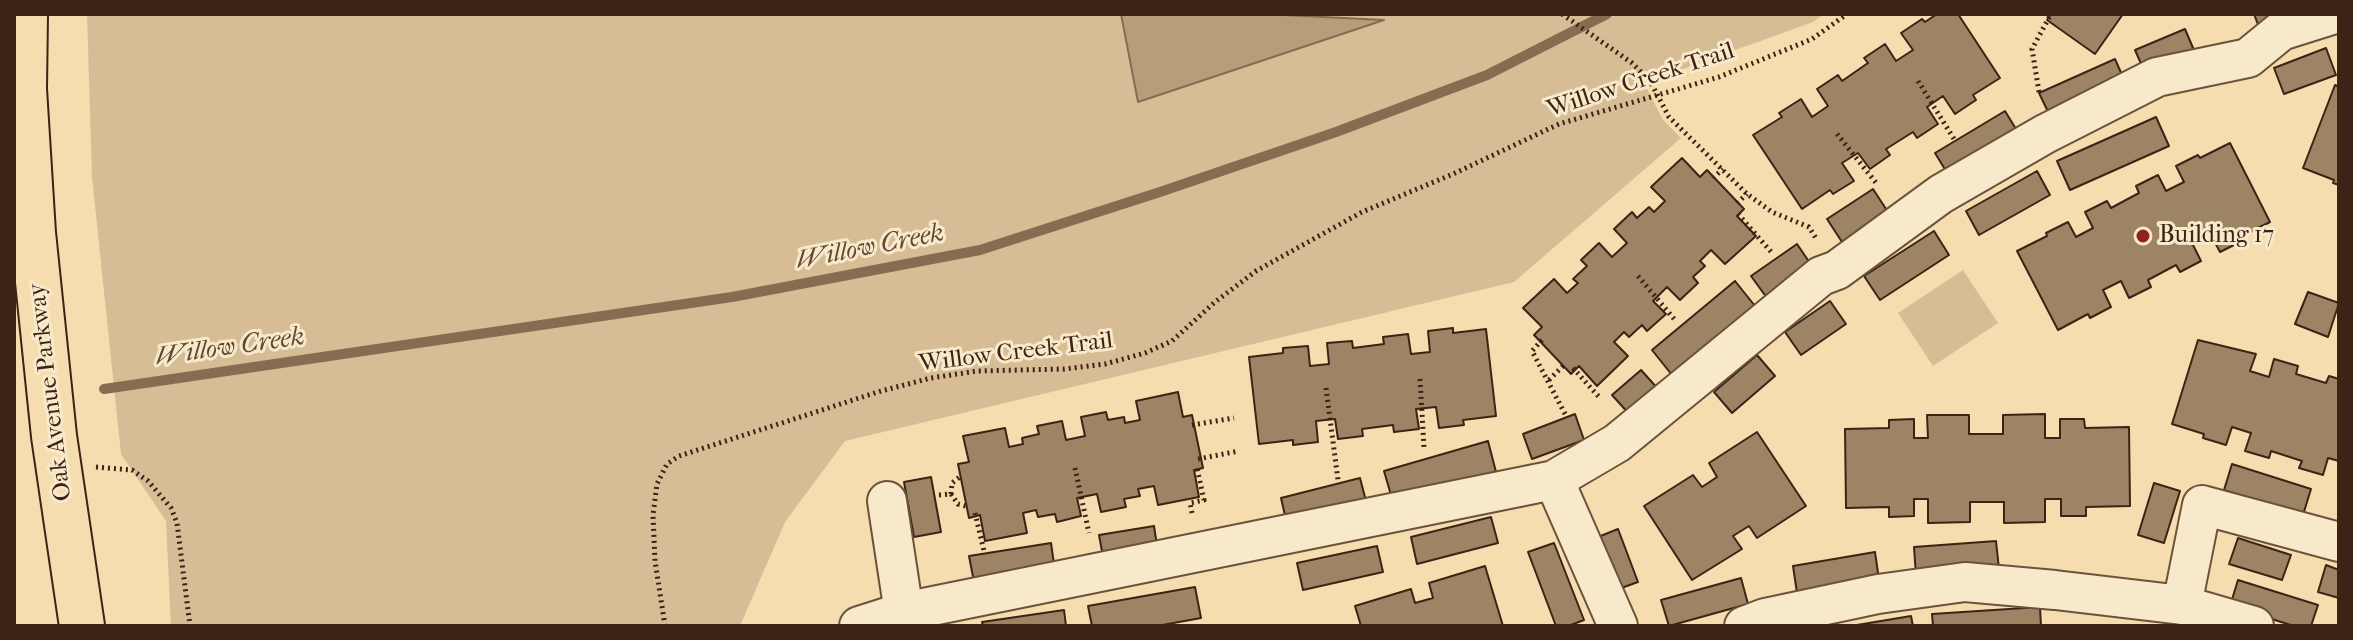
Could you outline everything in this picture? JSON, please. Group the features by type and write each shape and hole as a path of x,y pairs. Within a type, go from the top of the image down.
{"main road":[{"name":"Oak Avenue Parkway","path":"25,14 24,89 45,356 82,626"}],"lane":[{"path":"859,626 905,619 1554,480 1617,443 1821,276 1837,270 1941,194 2045,134 2157,77 2248,58 2281,31 2335,14"},
{"path":"1554,480 1618,626"},
{"path":"887,501 905,619"},
{"path":"2182,605 2202,505 2339,542"},
{"path":"1744,626 1765,618 1878,594 1965,582 2182,605 2254,626"}],"path":[{"path":"1562,14 1632,63 1650,81 1669,117 1747,194 1772,212 1809,227 1821,246"},
{"name":"Willow Creek Trail","path":"665,626 655,561 653,515 657,484 667,464 679,456 931,378 977,371 1064,369 1105,364 1145,353 1172,341 1215,302 1256,271 1362,212 1453,174 1559,124 1719,77 1812,39 1847,14"},
{"path":"2039,92 2032,49 2051,14"},
{"path":"1918,81 1954,139"},
{"path":"1837,134 1877,184"},
{"path":"1713,178 1723,169"},
{"path":"1737,203 1747,194"},
{"path":"1738,214 1773,254"},
{"path":"1638,276 1675,320"},
{"path":"1542,340 1532,351 1565,414"},
{"path":"1549,380 1564,365"},
{"path":"1573,368 1600,398"},
{"path":"1420,379 1424,448"},
{"path":"1326,388 1338,480"},
{"path":"1192,425 1234,418"},
{"path":"1198,459 1239,451"},
{"path":"101,467 132,470 148,481 171,508 177,523 190,626"},
{"path":"1075,468 1089,533"},
{"path":"1192,513 1190,503 1204,500 1197,468"},
{"path":"962,475 952,483 951,494 958,504 969,507"},
{"path":"939,495 951,494"},
{"path":"975,513 984,551"}],"shaded area":[{"path":"87,14 1824,14 1813,22 1644,83 1663,120 1681,138 1514,282 845,441 785,522 740,626 171,626 166,521 121,454 92,177"},
{"path":"1121,14 1263,14 1384,20 1138,102"},
{"path":"1963,270 1998,323 1933,366 1898,313"}],"building":[{"path":"1937,14 1958,14 2000,78 1973,95 1976,100 1955,114 1943,96 1927,107 1938,124 1917,138 1913,132 1886,149 1890,155 1870,169 1858,153 1842,163 1854,181 1833,194 1830,190 1802,209 1753,135 1782,117 1779,113 1801,99 1812,117 1828,106 1817,89 1838,75 1842,81 1868,63 1864,58 1885,44 1896,61 1913,50 1901,33 1922,19 1925,22"},
{"path":"2051,14 2123,14 2095,54 2047,20"},
{"path":"2254,14 2302,14 2260,30"},
{"path":"2185,29 2196,55 2146,75 2135,50"},
{"path":"2326,48 2336,75 2284,94 2274,68"},
{"path":"2115,59 2126,84 2051,118 2039,93"},
{"path":"2335,85 2339,87 2339,185 2303,168"},
{"path":"2005,111 2019,134 1949,176 1935,153"},
{"path":"2156,117 2169,146 2070,190 2057,161"},
{"name":"Building 17","path":"2230,143 2270,222 2240,237 2242,241 2220,252 2211,235 2193,245 2201,261 2180,272 2176,265 2148,280 2151,287 2129,298 2121,281 2103,290 2111,307 2090,318 2088,314 2058,330 2017,251 2068,222 2076,237 2093,228 2085,212 2107,201 2111,208 2139,193 2136,186 2158,175 2166,191 2184,182 2176,166"},
{"path":"1682,158 1700,177 1707,170 1744,209 1737,216 1756,236 1725,264 1711,250 1700,261 1705,266 1693,277 1698,283 1680,300 1667,287 1653,301 1666,314 1647,331 1642,325 1629,337 1624,332 1614,342 1628,356 1597,386 1579,366 1571,374 1534,335 1542,327 1523,308 1554,279 1567,293 1578,283 1573,279 1587,266 1581,260 1599,243 1612,257 1627,243 1614,229 1632,212 1637,218 1649,207 1654,212 1665,201 1651,187"},
{"path":"2037,171 2050,195 1979,235 1966,211"},
{"path":"1873,189 1888,212 1842,242 1827,219"},
{"path":"1934,231 1949,255 1880,300 1864,276"},
{"path":"1797,244 1812,266 1767,298 1751,276"},
{"path":"1735,281 1755,306 1672,375 1652,350"},
{"path":"2308,292 2339,303 2328,337 2295,324"},
{"path":"1830,301 1846,324 1801,355 1785,332"},
{"path":"1453,328 1453,333 1486,329 1496,416 1463,420 1464,425 1439,428 1436,407 1416,409 1419,429 1394,432 1393,425 1362,429 1363,436 1338,439 1335,419 1316,421 1318,442 1293,445 1293,440 1259,444 1249,357 1283,353 1283,348 1308,346 1310,366 1329,364 1327,343 1352,341 1353,348 1384,344 1383,337 1408,334 1411,354 1430,352 1428,331"},
{"path":"2198,340 2256,354 2250,371 2269,377 2274,359 2298,366 2296,374 2326,383 2329,376 2339,379 2339,461 2328,458 2323,475 2299,468 2302,461 2271,451 2269,458 2245,451 2251,433 2232,427 2226,445 2172,424"},
{"path":"1757,355 1775,376 1732,413 1714,392"},
{"path":"1641,370 1659,390 1631,416 1612,395"},
{"path":"1178,392 1183,417 1192,415 1203,468 1194,470 1199,497 1158,505 1154,486 1138,489 1140,496 1124,499 1126,507 1101,512 1097,494 1077,498 1081,516 1057,522 1055,514 1038,517 1036,510 1023,513 1027,533 985,541 980,515 969,518 958,464 969,462 963,436 1005,428 1009,447 1023,444 1022,438 1039,434 1037,426 1062,421 1066,440 1085,436 1081,417 1106,412 1108,420 1124,417 1125,423 1140,420 1136,401"},
{"path":"1575,414 1584,440 1532,459 1523,434"},
{"path":"2045,414 2045,438 2060,438 2060,419 2084,419 2085,428 2129,427 2130,506 2086,507 2086,516 2061,516 2061,499 2045,499 2045,522 2004,523 2004,502 1970,502 1970,522 1928,523 1928,499 1914,499 1914,516 1889,517 1889,507 1846,508 1845,429 1889,428 1889,420 1914,419 1914,438 1928,438 1927,415 1969,415 1969,434 2003,434 2003,415"},
{"path":"1757,432 1806,506 1757,538 1749,526 1733,536 1742,549 1692,580 1644,506 1693,475 1702,487 1717,477 1709,463"},
{"path":"1488,441 1496,472 1393,502 1384,471"},
{"path":"2232,464 2311,489 2303,515 2224,490"},
{"path":"931,477 941,532 914,537 904,482"},
{"path":"1360,478 1367,505 1287,524 1281,498"},
{"path":"2154,483 2180,491 2164,543 2138,535"},
{"path":"1491,517 1498,543 1417,564 1411,537"},
{"path":"1154,526 1158,552 1104,562 1099,535"},
{"path":"1618,529 1638,582 1613,591 1593,539"},
{"path":"2238,538 2291,555 2282,580 2229,564"},
{"path":"1996,541 1999,569 1916,575 1914,547"},
{"path":"1051,543 1055,571 974,582 969,556"},
{"path":"1554,543 1584,620 1568,626 1556,626 1528,552"},
{"path":"1377,546 1383,572 1303,590 1297,563"},
{"path":"1875,552 1879,580 1797,593 1793,566"},
{"path":"2326,565 2339,570 2339,598 2318,592"},
{"path":"1485,566 1503,626 1361,626 1355,606 1411,589 1415,603 1433,598 1429,583"},
{"path":"1741,578 1748,604 1669,626 1661,600"},
{"path":"2238,580 2318,605 2311,626 2294,626 2230,606"},
{"path":"1195,587 1201,618 1157,626 1092,626 1088,606"},
{"path":"2040,607 2041,626 1933,626 1932,614"},
{"path":"1064,610 1066,626 983,626 982,622"},
{"path":"1911,616 1913,626 1851,626"}],"waterway":[{"name":"Willow Creek","path":"104,389 732,297 980,250 1336,132 1487,75 1607,14"}],"place":[{"name":"Building 17","path":"2143,236"}]}
